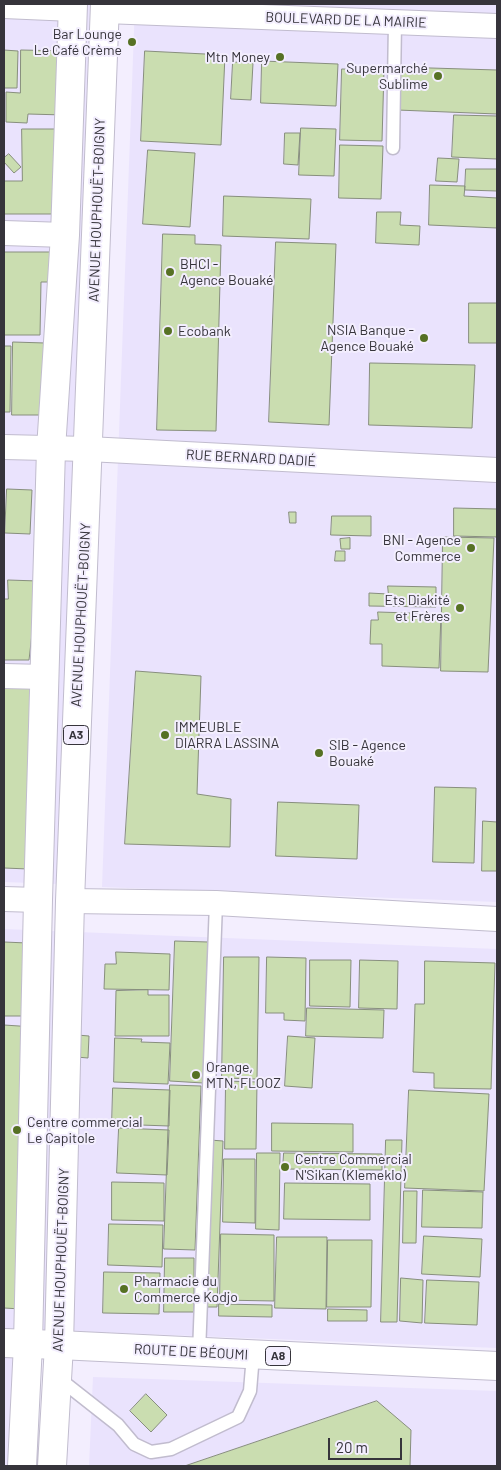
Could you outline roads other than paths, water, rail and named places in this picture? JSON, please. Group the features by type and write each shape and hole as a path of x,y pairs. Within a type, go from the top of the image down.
{"main road":[{"name":"A3","path":"22,1466 16,1344 38,900 51,448 65,236 73,6"},
{"name":"AVENUE HOUPHOUËT-BOIGNY","path":"52,1466 59,1345 70,901 105,7"},
{"name":"ROUTE DE BÉOUMI","path":"16,1344 497,1366"}],"street":[{"path":"4,6 73,6"},
{"name":"BOULEVARD DE LA MAIRIE","path":"105,7 497,26"},
{"path":"4,234 65,236"},
{"name":"RUE BERNARD DADIÉ","path":"4,447 88,449 497,470"},
{"path":"4,676 45,677"},
{"path":"4,899 38,900"},
{"path":"70,901 216,903 497,919"}],"lane":[{"path":"393,148 395,22"},
{"path":"198,1353 216,903"},
{"path":"57,1377 118,1425 134,1444 151,1452 171,1449 238,1417 250,1391 253,1355"}],"place":[{"name":"Bar Lounge Le Café Crème","path":"132,42"},
{"name":"Mtn Money","path":"280,57"},
{"name":"Supermarché Sublime","path":"438,76"},
{"name":"BHCI - Agence Bouaké","path":"170,272"},
{"name":"Ecobank","path":"168,331"},
{"name":"NSIA Banque - Agence Bouaké","path":"424,338"},
{"name":"BNI - Agence Commerce","path":"471,548"},
{"name":"Ets Diakité et Frères","path":"460,608"},
{"name":"IMMEUBLE DIARRA LASSINA","path":"165,735"},
{"name":"SIB - Agence Bouaké","path":"319,753"},
{"name":"Orange, MTN, FLOOZ","path":"196,1075"},
{"name":"Centre commercial Le Capitole","path":"17,1130"},
{"name":"Centre Commercial N'Sikan (Klemeklo)","path":"285,1167"},
{"name":"Pharmacie du Commerce Kodjo","path":"124,1289"}]}
